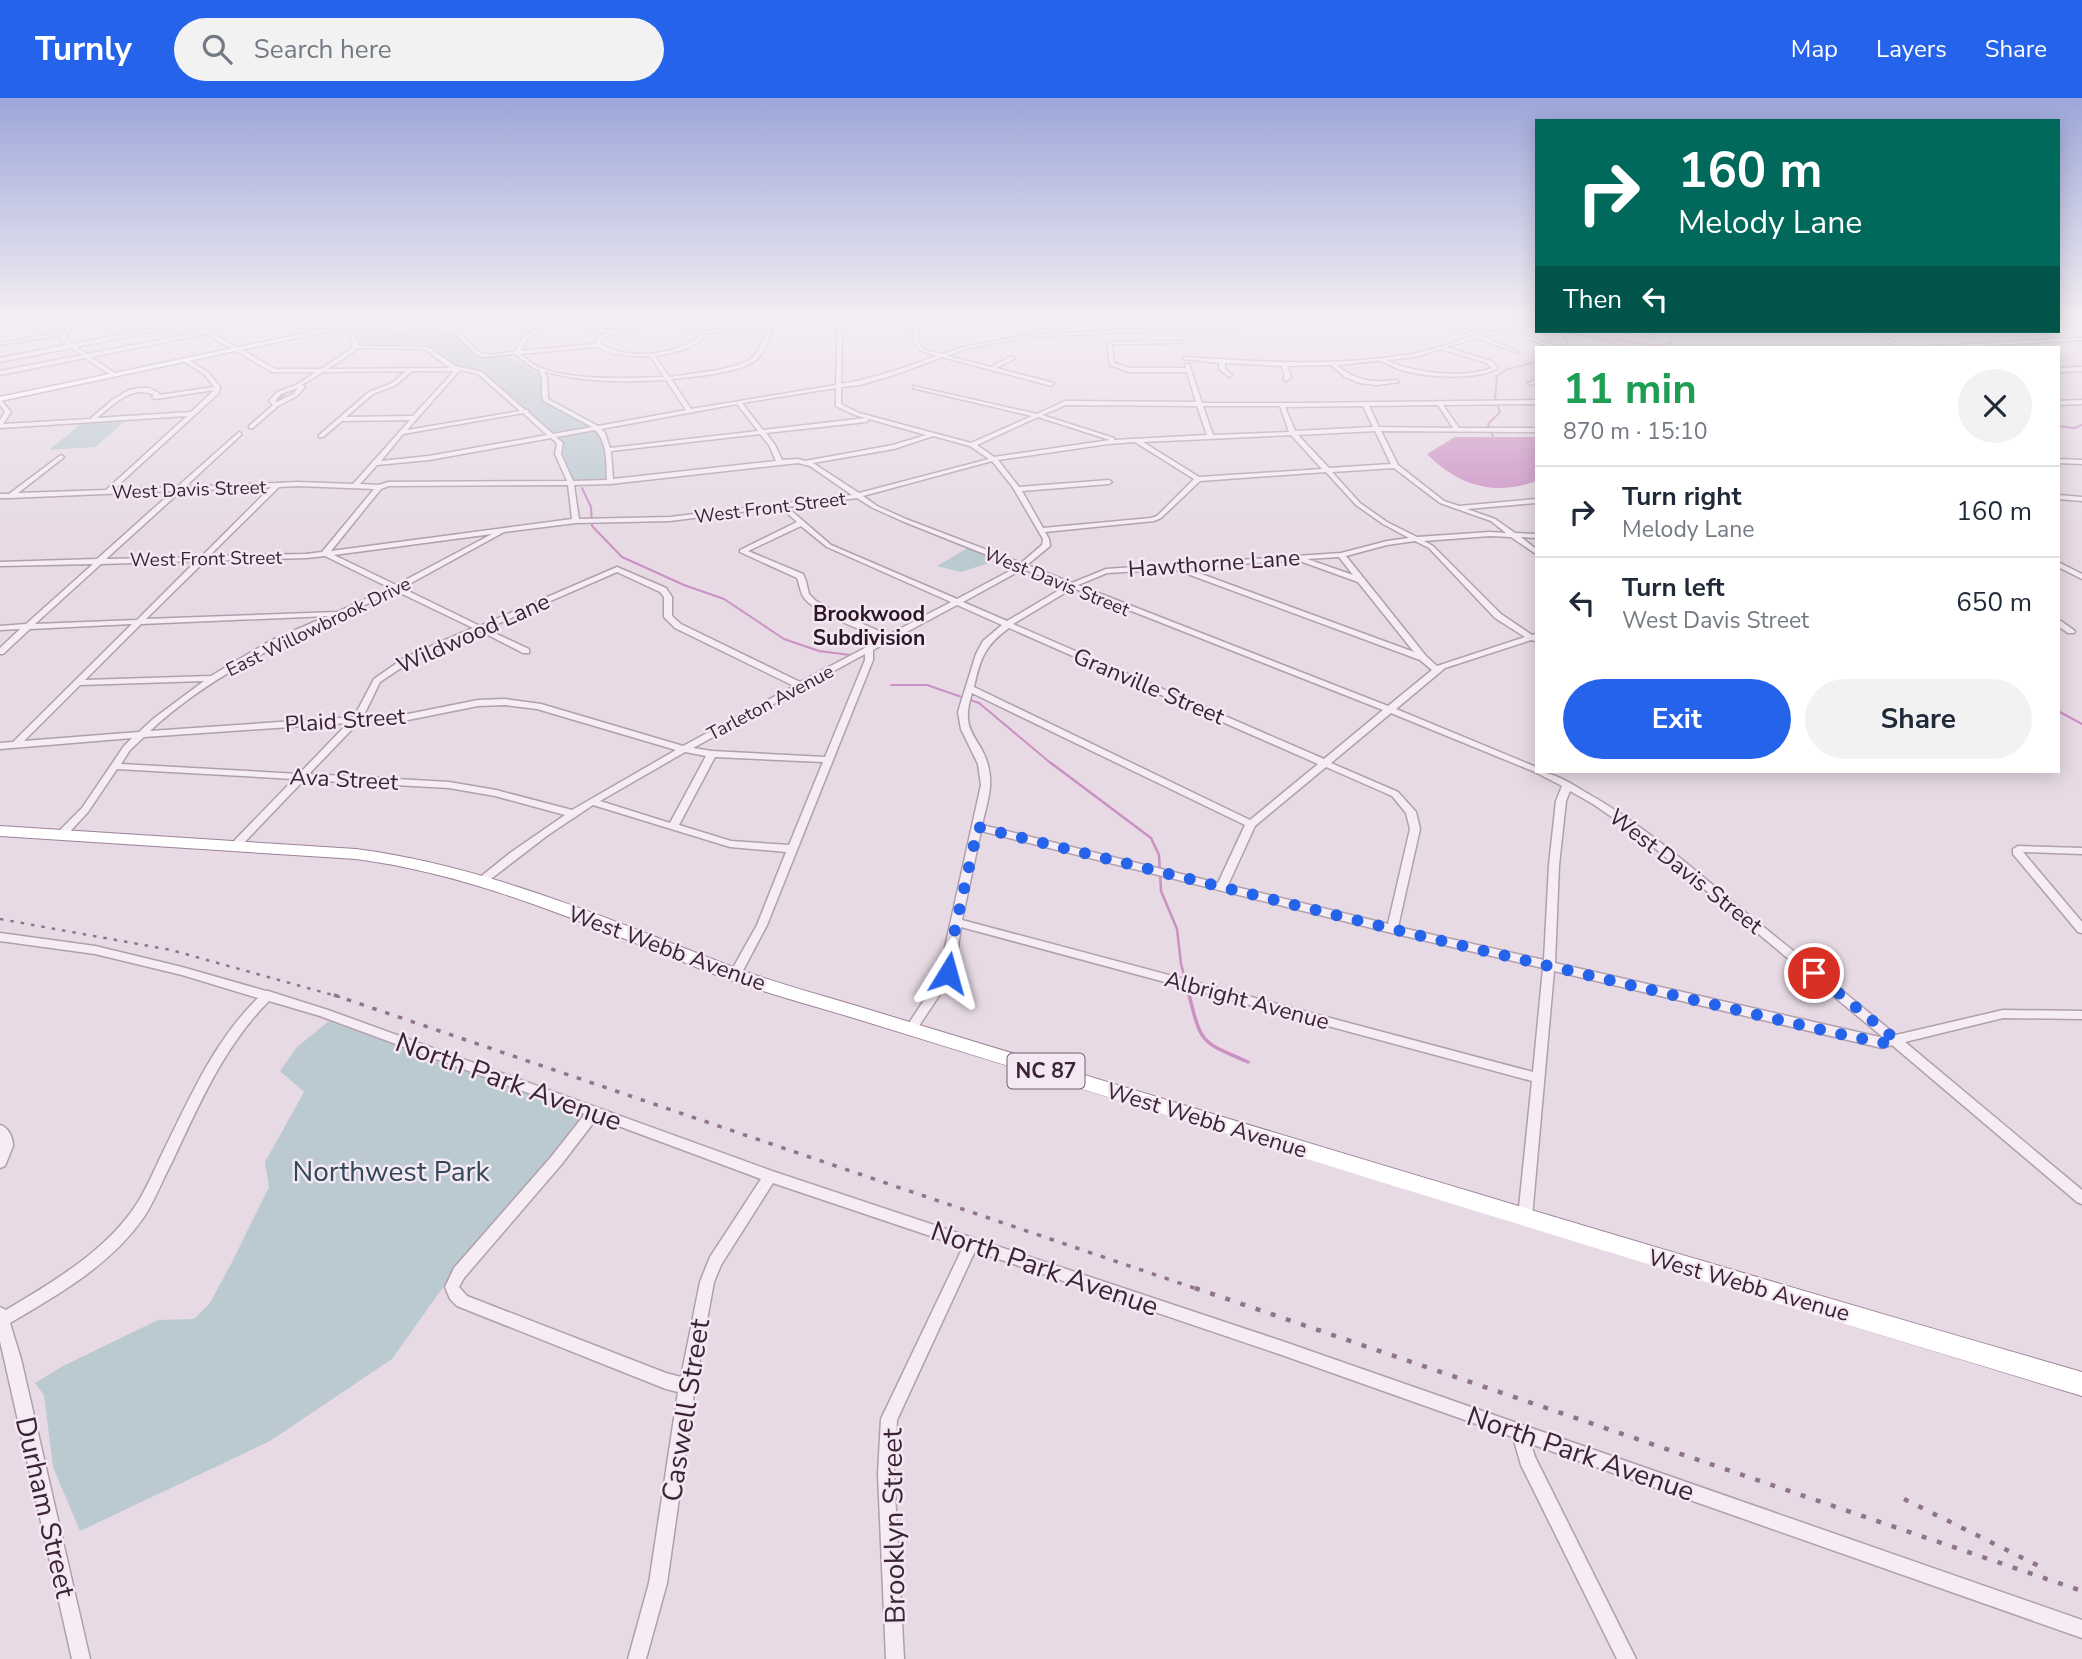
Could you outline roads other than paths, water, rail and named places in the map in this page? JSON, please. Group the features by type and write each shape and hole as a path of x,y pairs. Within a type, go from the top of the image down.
{"highway":[{"name":"West Webb Avenue","path":"0,831 236,845 384,857 425,864 484,880 635,934 735,975 1674,1264 2082,1384"}],"main road":[{"path":"0,400 42,391"}],"street":[{"path":"92,420 123,395 138,391"},
{"path":"153,391 157,394 155,397 197,391"},
{"path":"107,492 193,414 214,391"},
{"path":"276,405 272,401 276,395 286,391"},
{"path":"181,489 189,486 276,405 299,391"},
{"path":"321,436 377,391"},
{"path":"354,487 439,391"},
{"path":"502,391 559,443 558,453 571,484 580,521"},
{"path":"545,391 546,400 598,427 605,437 608,450 610,482"},
{"path":"676,391 690,411"},
{"path":"374,463 429,458 812,391"},
{"path":"838,391 840,406 972,445 995,459 1017,489 1041,530 1152,520 1198,479"},
{"path":"931,391 1034,416 1118,441"},
{"path":"1195,391 1210,436"},
{"path":"0,400 8,412 0,425"},
{"path":"738,402 772,445 780,462"},
{"path":"972,445 1065,403 1282,405 1535,402"},
{"path":"2060,403 2082,402"},
{"path":"1439,403 1457,429"},
{"path":"1365,404 1395,466 1442,502 1493,520 1518,535 1535,551"},
{"path":"1282,405 1292,432 1365,511 1417,539 1445,559 1498,616 1535,638"},
{"path":"402,433 527,411"},
{"path":"0,425 193,414"},
{"path":"341,419 416,418"},
{"path":"608,450 874,418"},
{"name":"West Front Street","path":"0,564 325,553 580,521 664,520 857,496 995,459 1118,441 1378,429 1535,430"},
{"path":"0,652 239,434"},
{"path":"806,463 894,447 934,434"},
{"path":"1135,440 1198,479 1395,466"},
{"path":"0,504 61,457"},
{"path":"2060,460 2080,463"},
{"name":"West Davis Street","path":"0,496 277,485 486,489 610,482 780,462 806,463 825,472 857,496 891,515 1391,710 1535,770"},
{"path":"1017,489 1109,482"},
{"path":"15,745 277,485"},
{"path":"379,487 325,553 526,651"},
{"path":"2060,497 2082,499"},
{"path":"1458,508 1535,502"},
{"name":"Granville Street","path":"781,505 829,546 1395,794 1411,812 1415,829 1392,929"},
{"path":"801,523 741,551 800,576 807,596 815,603 889,639"},
{"name":"East Willowbrook Drive","path":"61,835 85,810 114,766 139,735 213,678 273,643 396,588 506,529"},
{"name":"Tarleton Avenue","path":"484,880 541,833 571,813 683,749 1020,567 1046,546 1041,530"},
{"name":"Hawthorne Lane","path":"911,1029 948,973 978,827 986,768 963,720 980,653 991,638 1007,624 1072,587 1106,572 1341,555 1387,543 1417,539 1490,534 1535,536"},
{"path":"1341,555 1423,658 1437,671"},
{"path":"1294,557 1361,580"},
{"path":"2060,565 2082,577"},
{"path":"1174,566 1423,658"},
{"name":"Wildwood Lane","path":"236,845 358,718 373,687 387,672 407,660 617,569 663,590 668,597 668,617 678,626 801,686"},
{"path":"0,628 340,613"},
{"path":"2060,624 2071,631"},
{"path":"1222,886 1251,824 1437,671 1456,660 1535,638"},
{"path":"735,975 755,942 869,660 869,650"},
{"path":"77,683 213,678"},
{"path":"969,688 1251,824"},
{"name":"Plaid Street","path":"0,746 358,718 408,717 478,704 517,703 562,713 683,749 712,754 829,760"},
{"path":"673,827 712,754"},
{"name":"Ava Street","path":"114,766 471,788 571,813"},
{"name":"West Davis Street","path":"1542,773 1616,813 1644,834 1896,1040 2082,1198"},
{"path":"1525,1217 1549,965 1554,865 1561,801 1567,785"},
{"path":"592,802 730,844 793,849"},
{"path":"978,827 1392,929 1882,1043 1995,1015 2082,1015"},
{"path":"2082,852 2028,849 2018,851 2082,929"},
{"name":"Albright Avenue","path":"957,922 1538,1077"},
{"name":"North Park Avenue","path":"0,937 95,950 268,995 770,1176 1520,1432 2082,1629"},
{"path":"1,1318 58,1287 83,1268 134,1219 222,1052 243,1020 268,995"},
{"path":"594,1112 458,1273 453,1282 454,1291 462,1301 666,1381 687,1386"},
{"path":"0,1130 7,1138 8,1145 0,1163"},
{"name":"Caswell Street","path":"637,1659 658,1583 703,1297 715,1262 770,1176"},
{"name":"Brooklyn Street","path":"895,1659 886,1474 889,1419 972,1243"},
{"name":"Durham Street","path":"1,1318 81,1659"},
{"path":"1520,1432 1531,1468 1628,1659"}],"waterway":[{"path":"276,402 288,391"},
{"path":"1493,437 1488,424 1500,412 1496,391"},
{"path":"2060,426 2075,428 2082,425"},
{"path":"582,488 591,507 592,526 622,557 684,585 724,599 784,639 819,651 850,655"},
{"path":"891,685 927,685 979,703 1053,765"},
{"path":"2060,712 2082,724"},
{"path":"1051,763 1151,838 1159,855 1161,891 1177,929 1181,964 1190,997"},
{"path":"1189,995 1197,1024 1206,1040 1248,1062"}],"railway":[{"path":"0,919 171,950 339,997"},
{"path":"334,995 339,997"},
{"path":"339,997 1200,1290"},
{"path":"1195,1288 2082,1591"},
{"path":"1904,1499 2045,1569"}],"district":[{"name":"Brookwood Subdivision","path":"869,626"}],"park label":[{"name":"Northwest Park","path":"391,1171"}]}
